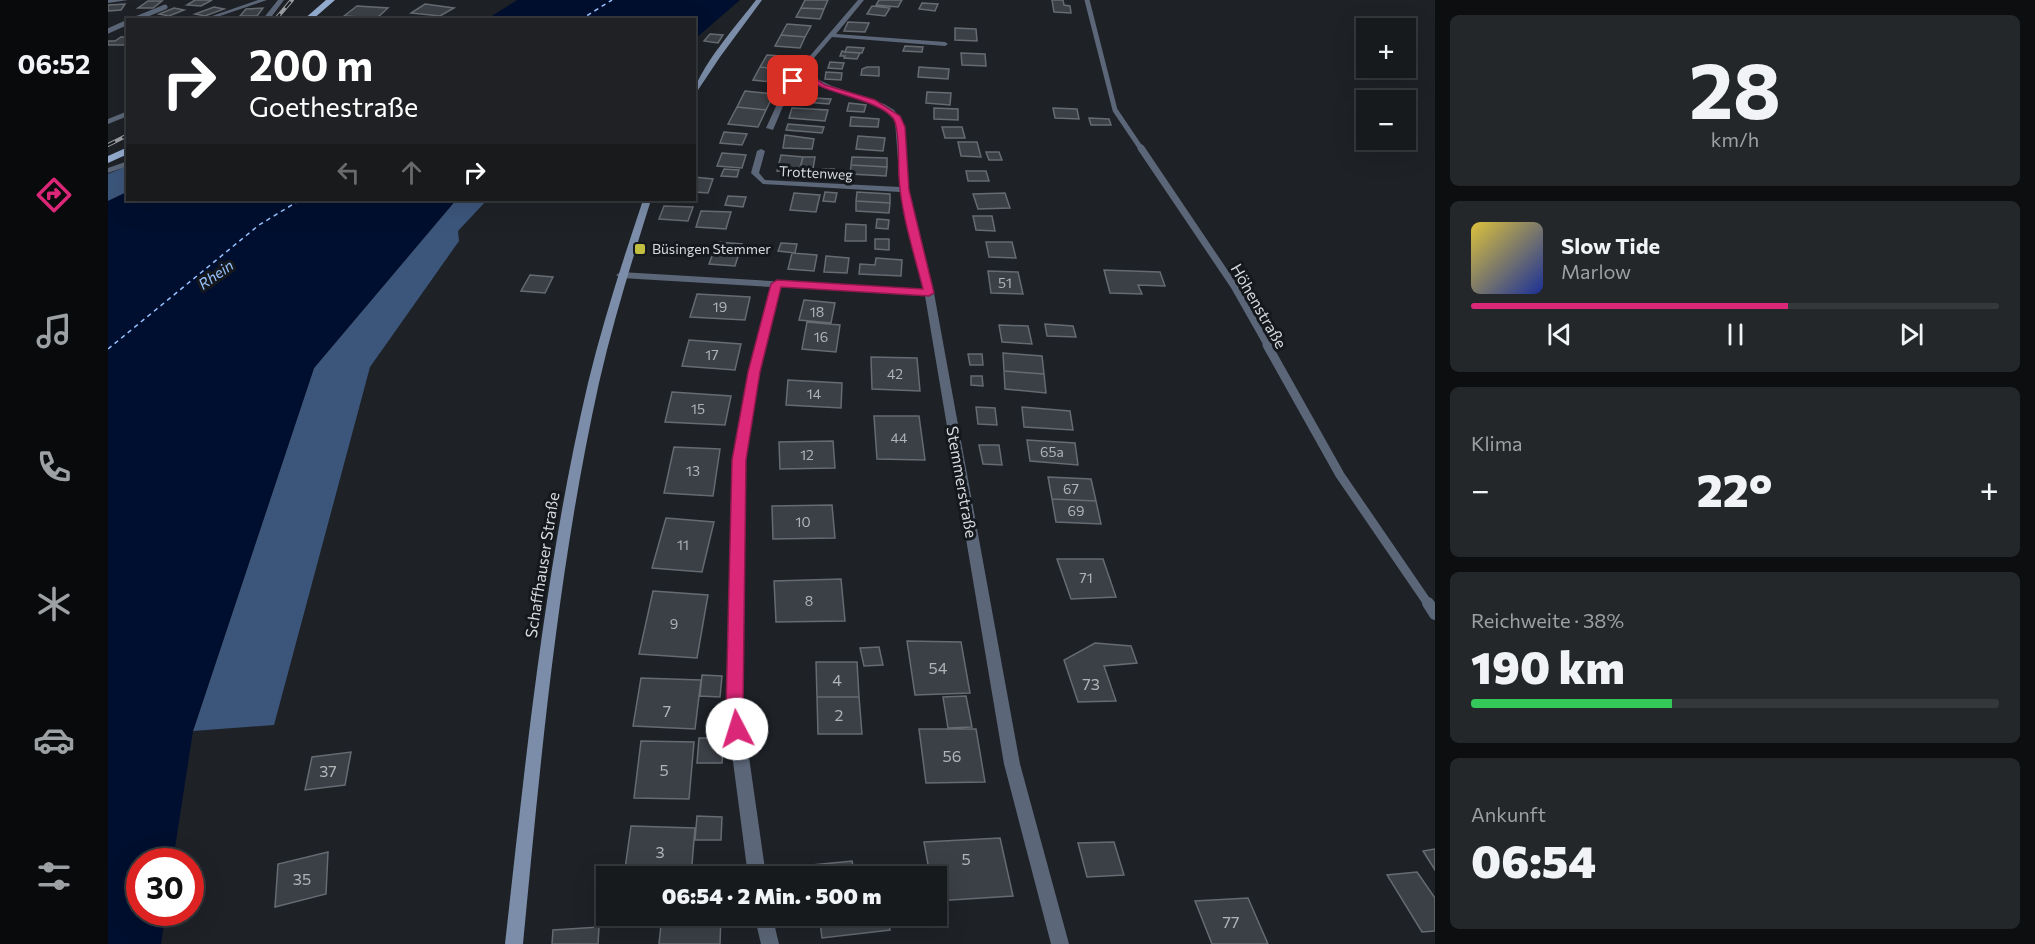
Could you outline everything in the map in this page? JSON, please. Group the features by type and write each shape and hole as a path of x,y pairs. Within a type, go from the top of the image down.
{"main road":[{"path":"309,18 331,0"},
{"path":"696,91 717,56 759,0"},
{"path":"108,160 126,151"},
{"name":"Schaffhauser Straße","path":"514,944 537,723 560,559 580,445 621,275 647,201"}],"street":[{"path":"108,2 125,0"},
{"path":"215,16 264,0"},
{"path":"267,18 281,0"},
{"path":"770,128 786,87 793,81 806,76 805,64 861,0"},
{"path":"830,35 945,44"},
{"name":"Stemmerstraße","path":"806,76 822,86 872,102 896,116 901,127 904,190 929,293 1011,764 1060,944"},
{"path":"108,122 126,114"},
{"name":"Trottenweg","path":"761,151 755,173 764,182 904,190"},
{"path":"108,171 126,164"},
{"path":"621,275 929,293"},
{"path":"757,866 734,708 739,460 754,372 777,284"},
{"path":"766,926 770,944"}],"lane":[{"name":"Höhenstraße","path":"1087,0 1115,110 1234,286 1340,475 1435,614"},
{"path":"139,18 165,7"},
{"path":"108,31 126,23"}],"shaded area":[{"path":"126,166 126,192 108,201 108,174"},
{"path":"455,201 486,201 458,231 459,241 370,367 274,725 193,731 314,368"}],"water":[{"path":"517,0 740,0 696,38 696,18 489,18"},
{"name":"Rhein","path":"126,192 126,201 455,201 314,368 193,731 175,848 126,848 126,926 164,926 161,944 108,944 108,201"}],"building":[{"path":"195,0 212,0 201,6 187,5"},
{"path":"805,0 828,0 824,9 801,8"},
{"path":"879,0 902,0 898,7 876,5"},
{"path":"1052,0 1063,0 1064,5 1070,6 1071,13 1054,12"},
{"path":"148,1 162,1 153,8 138,8"},
{"path":"922,3 938,4 935,11 919,9"},
{"path":"125,4 121,10 108,11 108,5"},
{"path":"425,4 454,8 440,16 411,13"},
{"path":"357,6 388,8 377,18 344,16"},
{"path":"872,6 890,8 885,16 867,14"},
{"path":"214,7 224,9 205,16 195,14"},
{"path":"174,8 184,10 169,16 159,14"},
{"path":"263,8 257,16 240,16 246,9"},
{"path":"801,8 824,9 820,19 796,17"},
{"path":"848,22 869,23 865,32 844,31"},
{"path":"787,24 811,26 805,37 781,35"},
{"path":"955,28 976,29 977,41 955,40"},
{"path":"710,34 723,35 718,43 704,41"},
{"path":"781,35 805,37 800,48 775,46"},
{"path":"126,37 126,45 108,45 108,41"},
{"path":"905,46 923,47 922,52 903,51"},
{"path":"847,47 864,48 862,53 845,52"},
{"path":"842,51 860,53 857,59 844,58 845,56 840,56"},
{"path":"961,53 985,54 986,66 962,65"},
{"path":"767,55 795,57 788,70 760,67"},
{"path":"830,62 844,63 842,69 828,68"},
{"path":"760,67 788,70 781,83 753,80"},
{"path":"879,67 879,76 861,75 862,69"},
{"path":"919,67 949,69 948,79 918,77"},
{"path":"826,72 842,73 841,80 825,79"},
{"path":"745,91 774,94 766,110 737,107"},
{"path":"927,92 951,93 950,105 926,103"},
{"path":"799,94 831,99 829,104 805,102 807,97 798,97"},
{"path":"849,103 866,105 864,112 847,111"},
{"path":"737,107 766,110 758,127 728,124"},
{"path":"792,108 828,110 825,121 789,118"},
{"path":"934,108 958,109 958,120 934,119"},
{"path":"1053,108 1077,109 1079,119 1055,118"},
{"path":"851,117 879,119 878,127 850,126"},
{"path":"1089,118 1109,119 1111,125 1091,125"},
{"path":"788,124 824,127 822,133 786,130"},
{"path":"942,127 962,127 965,138 945,138"},
{"path":"724,132 747,134 742,145 720,143"},
{"path":"785,135 814,139 812,149 783,148"},
{"path":"858,136 885,138 883,151 856,149"},
{"path":"958,142 977,142 981,157 961,156"},
{"path":"986,152 999,152 1002,160 989,160"},
{"path":"722,153 746,155 742,168 717,166"},
{"path":"781,155 803,157 799,173 777,171"},
{"path":"803,157 815,157 813,169 800,168"},
{"path":"852,157 887,158 887,167 851,165"},
{"path":"851,165 887,167 886,176 850,174"},
{"path":"724,169 739,170 737,177 721,176"},
{"path":"822,169 834,169 832,176 820,175"},
{"path":"966,171 986,171 989,181 968,181"},
{"path":"696,177 713,179 708,193 696,192"},
{"path":"825,192 837,193 835,202 823,201"},
{"path":"857,192 890,194 890,203 856,201"},
{"path":"794,193 820,195 816,212 790,210"},
{"path":"1005,193 1010,208 978,209 973,194"},
{"path":"728,196 746,197 743,207 725,205"},
{"path":"856,201 890,203 889,213 856,211"},
{"path":"664,206 693,207 688,221 659,219"},
{"path":"701,211 731,212 726,229 696,227"},
{"path":"973,216 992,216 995,231 976,230"},
{"path":"877,219 889,220 888,229 876,228"},
{"path":"846,224 866,225 866,241 845,241"},
{"path":"875,239 889,239 889,250 875,249"},
{"path":"717,242 742,244 735,266 709,264"},
{"path":"986,242 1012,242 1016,258 989,257"},
{"path":"781,243 797,244 795,253 778,251"},
{"path":"792,253 817,255 814,271 788,269"},
{"path":"826,256 849,258 847,273 824,272"},
{"path":"876,258 902,260 901,276 859,274 860,264 875,265"},
{"path":"1104,270 1160,272 1165,286 1138,285 1142,294 1110,293"},
{"path":"988,271 1018,272 1023,294 991,293"},
{"path":"530,275 553,277 545,293 521,291"},
{"path":"697,294 750,297 745,320 690,317"},
{"path":"804,300 835,303 831,323 799,320"},
{"path":"807,322 840,325 836,352 802,349"},
{"path":"1045,324 1073,326 1076,337 1047,336"},
{"path":"999,325 1028,326 1032,344 1002,342"},
{"path":"689,340 741,344 735,370 682,366"},
{"path":"1003,353 1042,356 1044,374 1004,371"},
{"path":"968,354 982,354 983,365 970,365"},
{"path":"871,357 917,358 920,391 872,389"},
{"path":"1004,371 1044,374 1046,393 1005,389"},
{"path":"971,376 982,376 983,386 971,385"},
{"path":"788,380 842,383 841,408 786,405"},
{"path":"672,392 731,396 725,425 665,422"},
{"path":"976,407 995,408 997,425 978,424"},
{"path":"1022,407 1070,411 1073,430 1024,427"},
{"path":"874,416 919,416 925,460 877,459"},
{"path":"1027,440 1075,443 1078,465 1030,461"},
{"path":"833,441 835,468 780,469 779,442"},
{"path":"979,445 999,445 1002,465 983,464"},
{"path":"674,447 720,449 713,496 664,493"},
{"path":"1048,477 1091,479 1096,501 1052,499"},
{"path":"1052,499 1096,501 1101,524 1056,522"},
{"path":"832,505 835,538 773,539 772,506"},
{"path":"666,518 714,522 702,572 652,568"},
{"path":"1057,559 1103,559 1116,597 1071,599"},
{"path":"841,579 845,621 776,622 774,581"},
{"path":"653,591 708,595 697,658 639,654"},
{"path":"907,641 961,642 970,693 915,695"},
{"path":"1095,643 1131,646 1137,663 1104,666 1116,701 1078,702 1064,660"},
{"path":"879,647 883,665 864,666 860,648"},
{"path":"816,662 857,662 859,697 817,697"},
{"path":"702,675 722,676 720,697 700,696"},
{"path":"641,678 701,680 695,729 633,726"},
{"path":"966,696 972,727 948,728 943,697"},
{"path":"817,697 859,697 862,734 818,734"},
{"path":"919,729 976,729 985,782 926,783"},
{"path":"699,738 724,738 722,763 697,763"},
{"path":"641,741 694,742 689,799 634,798"},
{"path":"351,752 345,785 305,790 312,757"},
{"path":"697,816 722,817 721,840 695,840"},
{"path":"631,826 695,828 692,866 625,866"},
{"path":"1000,838 1013,896 947,900 947,866 928,866 924,842"},
{"path":"1114,842 1124,875 1087,877 1078,843"},
{"path":"1435,849 1435,870 1423,851"},
{"path":"328,852 326,894 275,907 278,864"},
{"path":"852,861 853,866 812,866"},
{"path":"1417,872 1435,898 1435,931 1422,932 1387,875"},
{"path":"1248,898 1268,944 1212,944 1195,901"},
{"path":"661,926 721,926 720,944 659,944"},
{"path":"820,926 889,926 890,930 822,938"},
{"path":"599,927 598,944 552,944 553,930"}],"ferry route":[{"path":"583,18 612,0"},
{"path":"108,349 259,225 298,201"}],"railway":[{"path":"277,18 292,0"},
{"path":"108,145 126,136"}],"place":[{"name":"Büsingen Stemmer","path":"640,249"}],"route":[{"path":"737,729 734,708 739,460 754,372 777,284 910,294 929,293 904,190 901,127 896,116 886,108 834,91 806,76 793,81"}]}
